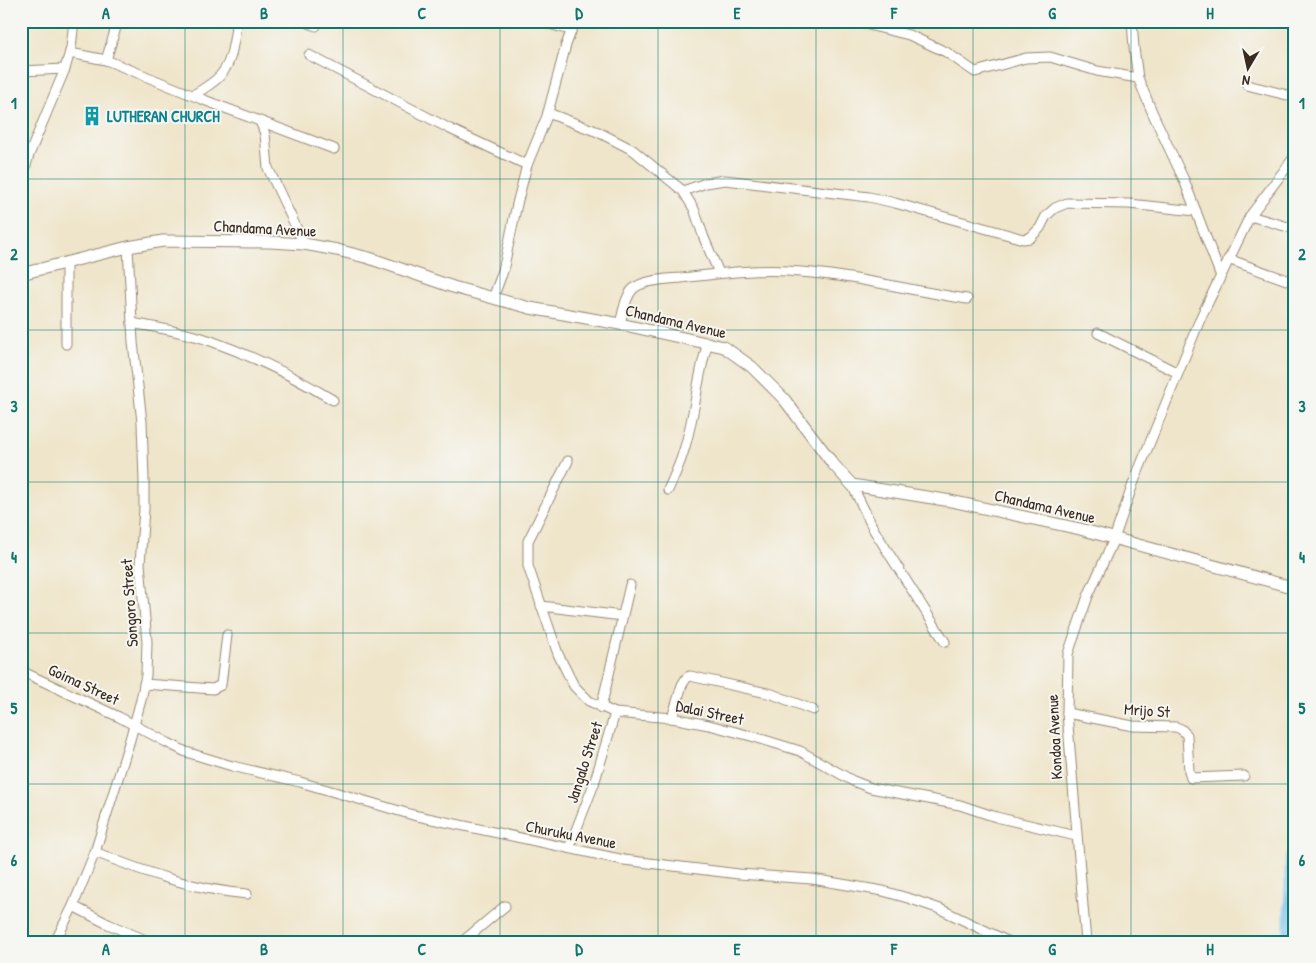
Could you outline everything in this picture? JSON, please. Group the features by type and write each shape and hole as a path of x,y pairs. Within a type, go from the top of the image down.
{"street":[{"path":"21,182 29,155 70,53 74,21"},
{"path":"106,60 118,21"},
{"path":"193,95 215,82 227,67 233,47 237,21"},
{"path":"304,21 316,26"},
{"path":"493,298 503,270 527,166 548,113 572,25 539,21"},
{"path":"852,21 909,35 946,52 975,72 1026,58 1050,57 1097,72 1138,78"},
{"path":"1132,21 1138,78 1149,107 1184,180 1220,274"},
{"path":"70,53 106,60 334,148"},
{"path":"309,55 450,129 527,166"},
{"path":"21,71 65,68"},
{"path":"1247,84 1295,96"},
{"path":"548,113 576,123 633,150 683,190 694,209 719,273"},
{"path":"260,121 265,134 268,168 304,244"},
{"name":"Kondoa Avenue","path":"1086,942 1067,713 1068,654 1088,596 1114,539 1133,484 1220,274 1250,216 1295,156"},
{"path":"683,190 725,180 869,197 1023,239 1030,238 1055,208 1067,203 1129,204 1196,211"},
{"path":"1250,216 1295,229"},
{"name":"Chandama Avenue","path":"21,274 128,246 163,241 243,241 304,244 337,250 369,258 453,287 530,308 620,324 724,347 734,353 784,399 852,485 994,510 1080,529 1295,588"},
{"name":"Songoro Street","path":"54,942 73,906 95,852 119,778 141,700 147,658 140,564 144,509 142,422 132,323 128,246"},
{"path":"1228,259 1295,283"},
{"path":"66,262 66,344"},
{"path":"620,324 628,299 634,288 645,283 667,279 719,273 786,271 875,282 966,299"},
{"path":"132,323 210,340 308,384 333,400"},
{"path":"1098,333 1178,373"},
{"path":"668,490 685,448 708,342"},
{"name":"Dalai Street","path":"568,461 528,540 528,566 558,654 574,686 589,701 615,713 672,718 709,725 800,751 871,788 960,806 996,817 1076,836"},
{"path":"852,485 874,530 945,642"},
{"path":"601,708 630,585"},
{"path":"541,606 622,616"},
{"path":"144,684 217,687 221,684 227,635"},
{"name":"Goima Street","path":"21,671 133,725"},
{"path":"672,718 682,685 687,677 690,676 772,694 813,710"},
{"name":"Jangalo Street","path":"569,848 594,784 615,713"},
{"name":"Mrijo St","path":"1067,713 1133,726 1176,727 1187,735 1191,778 1244,776"},
{"name":"Churuku Avenue","path":"133,725 186,752 232,766 300,782 413,815 658,865 739,874 812,879 883,891 940,909 1008,942"},
{"path":"95,852 159,876 229,892 247,894"},
{"path":"73,906 150,942"},
{"path":"462,942 505,906"}],"waterway":[{"path":"1293,942 1295,859"}],"place":[{"name":"LUTHERAN CHURCH","path":"92,116"}]}
